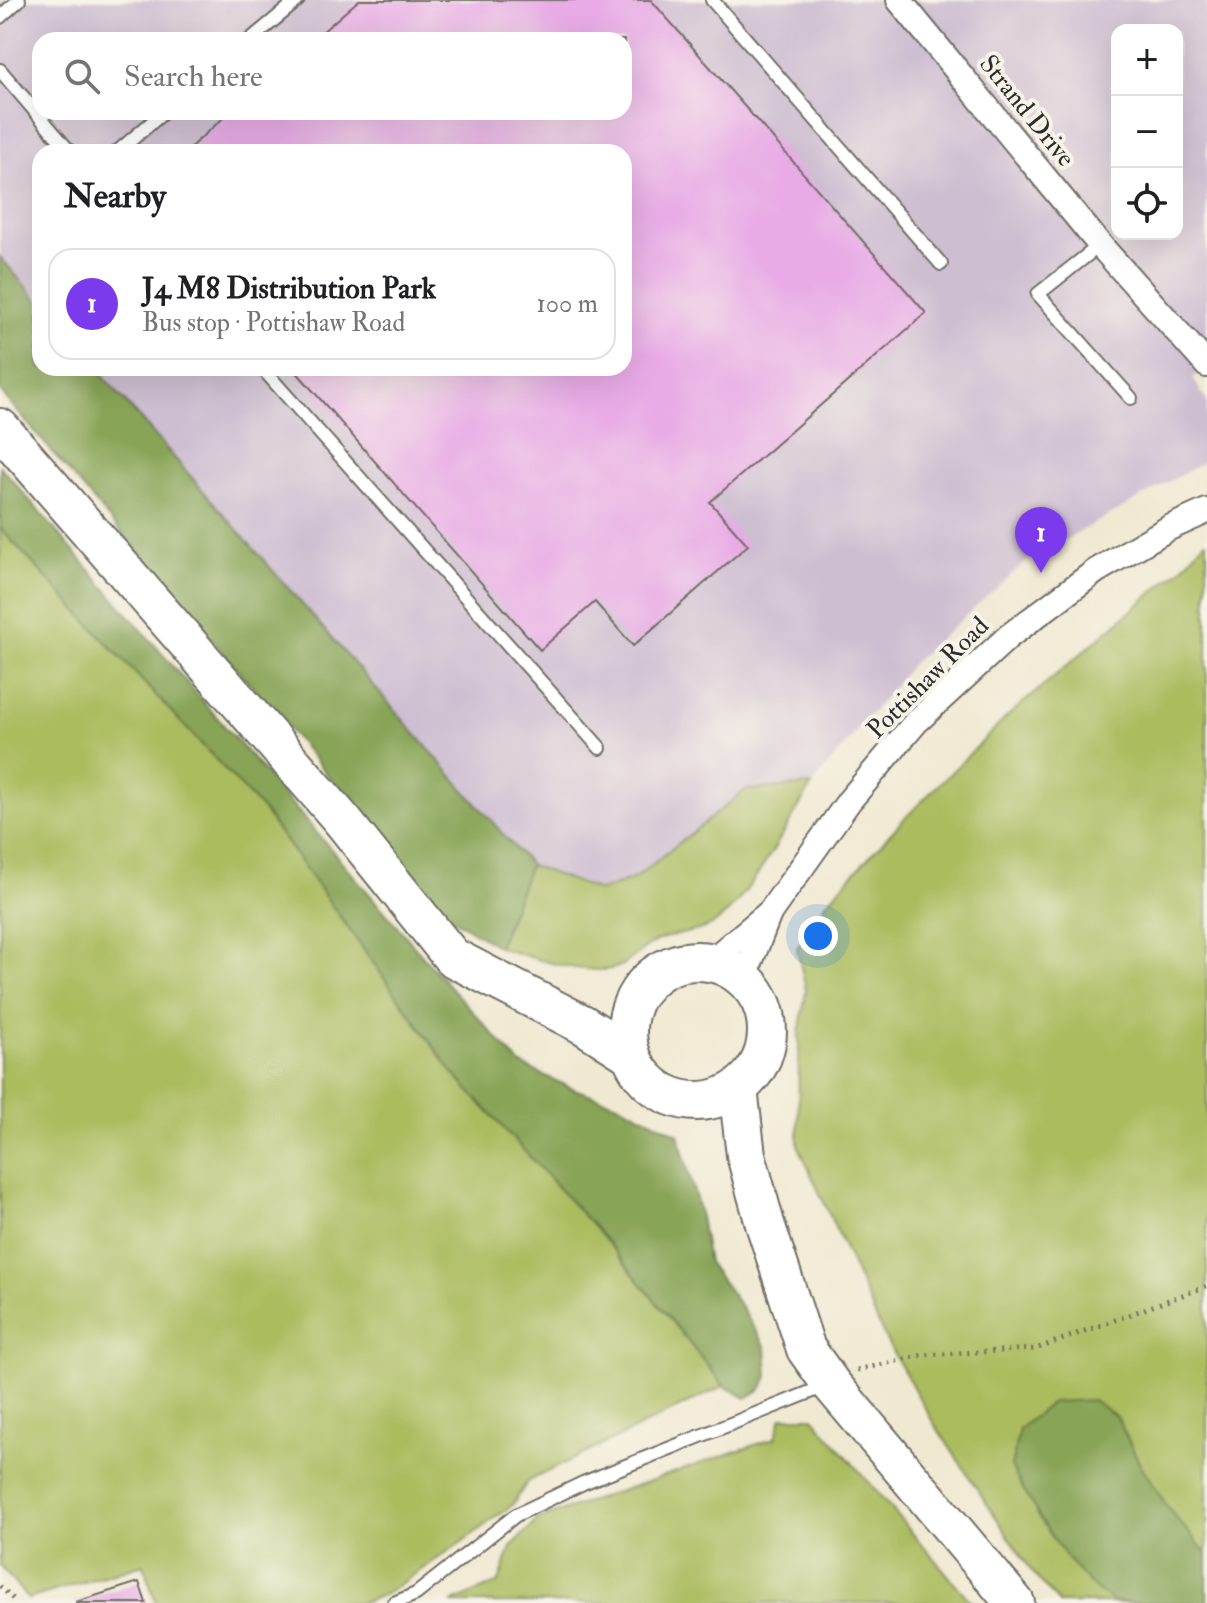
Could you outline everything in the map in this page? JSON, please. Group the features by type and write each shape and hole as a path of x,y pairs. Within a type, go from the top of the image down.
{"main road":[{"path":"0,428 342,820 452,957 584,1025 631,1055"},
{"path":"686,961 710,962 744,978 760,998 767,1023 766,1048 756,1071 738,1089 718,1098 696,1101 675,1098 656,1089 641,1074 631,1055 627,1029 632,1003 645,983 664,969 686,961"},
{"path":"533,1000 583,1006 632,1003"},
{"path":"738,1089 746,1155 806,1349 831,1384 1015,1603"},
{"path":"696,1101 746,1155"}],"street":[{"name":"Strand Drive","path":"899,0 1100,245 1207,365"},
{"name":"Pottishaw Road","path":"1169,528 1207,494"},
{"name":"Pottishaw Road","path":"744,978 770,912 849,801 916,722 1009,636 1096,571 1169,528 1207,511"},
{"name":"Pottishaw Road","path":"710,962 770,912"}],"lane":[{"path":"0,17 19,0"},
{"path":"260,32 298,0"},
{"path":"712,0 941,264"},
{"path":"0,70 32,107"},
{"path":"43,120 63,144"},
{"path":"126,144 155,120"},
{"path":"1100,245 1038,294 1131,398"},
{"path":"269,376 600,748"},
{"path":"394,1603 416,1594 516,1515 583,1483 831,1384"}],"path":[{"path":"831,1384 860,1368 923,1355 1036,1349 1207,1286"},
{"path":"0,1586 17,1603"}],"shaded area":[{"path":"0,0 1207,0 1207,366 1193,378 1207,402 1207,453 1202,463 1024,563 912,664 812,785 746,790 635,878 600,891 530,865 103,376 632,376 632,144 32,144 32,294 0,257"}],"green space":[{"path":"0,257 32,294 32,376 103,376 530,865 498,947 447,915 0,391"},
{"path":"0,466 441,977 520,1064 571,1088 621,1105 678,1134 698,1206 708,1262 766,1347 768,1377 761,1389 746,1398 724,1386 605,1239 453,1073 262,809 0,528"},
{"path":"0,528 262,809 453,1073 605,1239 724,1386 528,1481 513,1504 472,1535 387,1593 362,1603 156,1603 143,1564 28,1599 0,1566"},
{"path":"1207,541 1207,1603 1059,1603 1032,1572 933,1422 885,1338 798,1145 799,1034 806,991 797,948 827,902 904,819 1010,714 1184,566"},
{"path":"812,785 753,881 739,900 712,925 659,940 623,965 606,970 575,968 498,947 530,865 600,891 635,878 746,790"},
{"path":"1093,1400 1117,1417 1140,1464 1171,1512 1207,1554 1207,1603 1115,1602 1100,1592 1084,1578 1056,1542 1011,1467 1019,1429 1052,1402"},
{"path":"782,1417 813,1417 972,1603 451,1603 499,1582 511,1547 538,1519 775,1438"}],"building":[{"path":"359,0 651,0 926,313 710,502 748,545 633,646 595,602 540,650 300,376 632,376 632,144 194,144 221,120 632,120 632,32 322,32"},
{"path":"139,1582 146,1603 76,1603 76,1602"}],"place":[{"name":"J4 M8 Distribution Park","path":"1041,573"}]}
